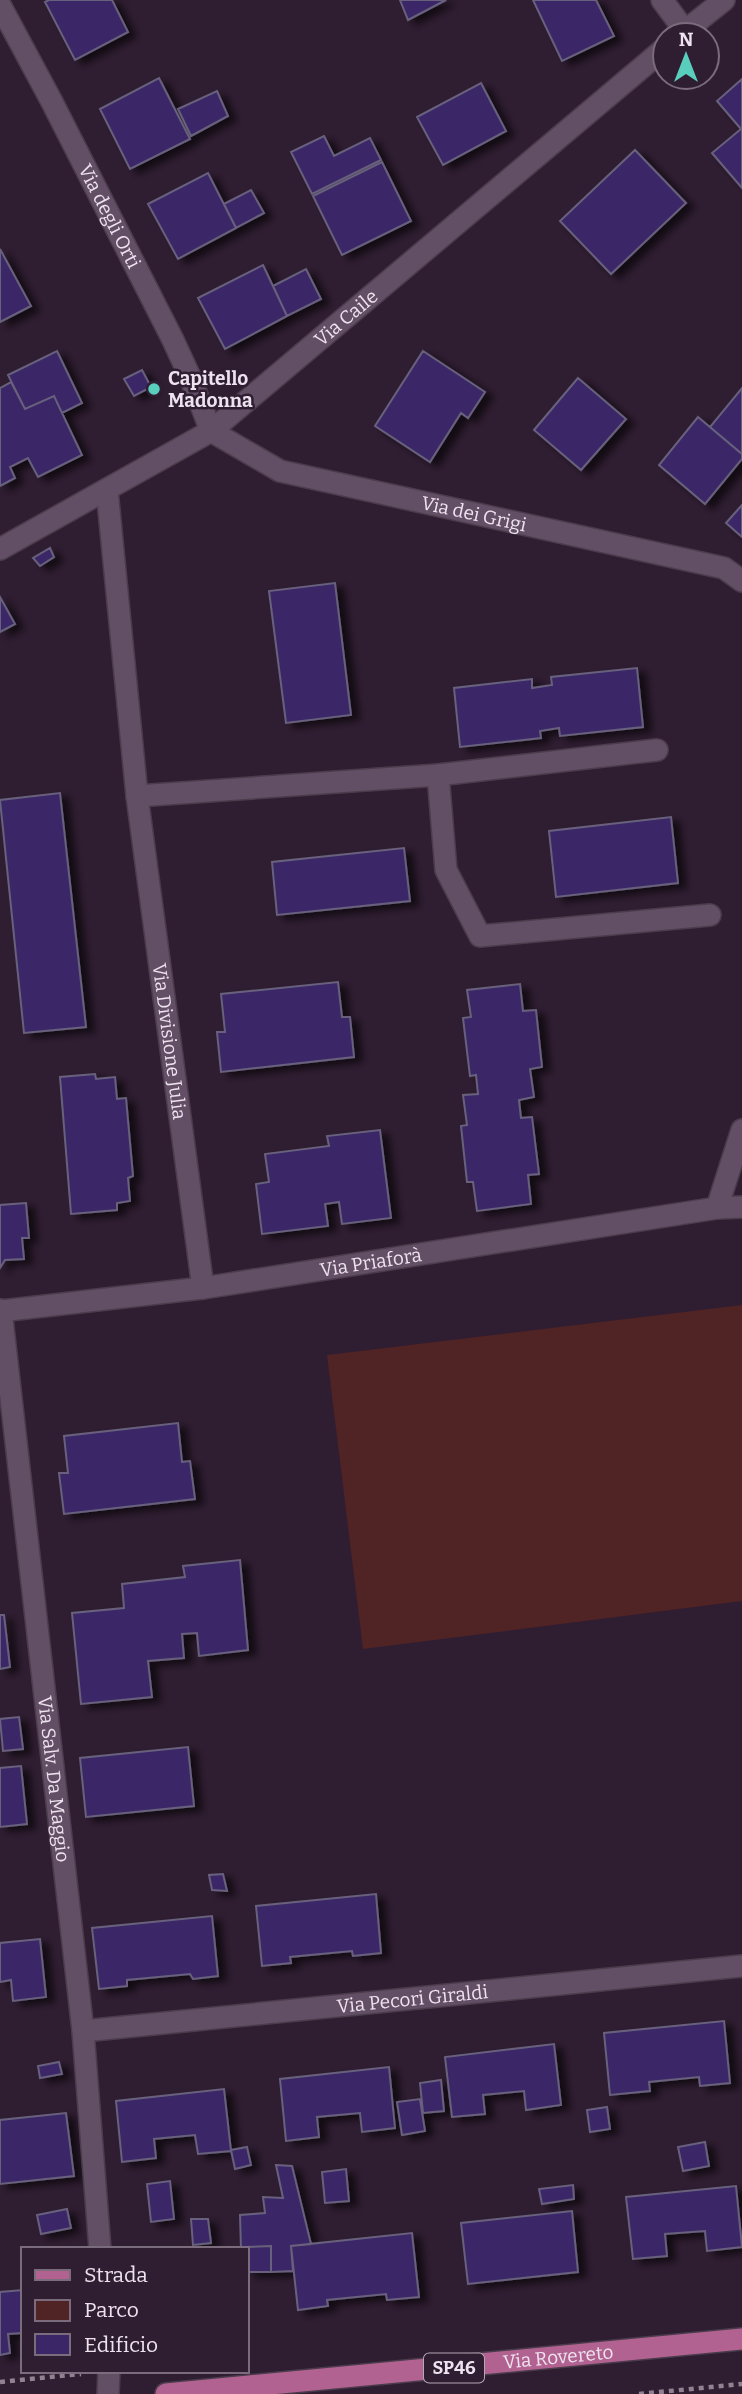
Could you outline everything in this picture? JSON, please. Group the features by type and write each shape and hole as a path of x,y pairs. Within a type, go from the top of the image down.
{"main road":[{"name":"Via Rovereto","path":"166,2394 742,2339"}],"street":[{"path":"662,0 675,21"},
{"path":"698,21 724,0"},
{"name":"Via degli Orti","path":"0,5 173,340 211,431"},
{"name":"Via Caile","path":"0,549 211,431 651,60"},
{"name":"Via dei Grigi","path":"211,431 280,471 723,568 742,581"},
{"name":"Via Divisione Julia","path":"107,490 137,796 202,1288"},
{"path":"137,796 438,775 657,750"},
{"path":"438,775 446,870 480,936 710,915"},
{"path":"717,1208 742,1130"},
{"name":"Via Priaforà","path":"1,1311 202,1288 717,1208 742,1207"},
{"name":"Via Salv. Da Maggio","path":"1,1311 83,2031 100,2247"},
{"name":"Via Pecori Giraldi","path":"83,2031 742,1966"},
{"path":"108,2394 110,2373"}],"path":[{"path":"0,2382 82,2374"},
{"path":"639,2394 742,2384"}],"green space":[{"path":"742,1305 742,1601 363,1649 327,1355"}],"building":[{"path":"112,0 128,32 75,60 45,2"},
{"path":"400,0 446,0 408,20"},
{"path":"533,0 596,0 614,36 562,61"},
{"path":"159,78 190,139 130,169 100,109"},
{"path":"742,79 742,188 712,153 741,129 717,101"},
{"path":"481,83 506,131 443,165 417,117"},
{"path":"217,91 228,116 191,136 178,109"},
{"path":"324,136 334,156 370,138 381,160 312,194 291,152"},
{"path":"635,150 686,203 611,274 560,221"},
{"path":"382,162 411,221 342,255 313,196"},
{"path":"208,173 236,228 178,259 148,204"},
{"path":"251,190 264,213 236,228 224,204"},
{"path":"0,249 31,306 0,322"},
{"path":"263,265 287,316 225,349 198,298"},
{"path":"306,269 321,299 287,316 273,286"},
{"path":"57,351 82,403 62,413 54,396 25,409 8,375"},
{"path":"423,351 485,392 468,418 461,413 430,462 375,426"},
{"path":"142,370 151,387 134,396 124,379"},
{"path":"578,378 626,419 581,470 534,430"},
{"path":"11,382 25,409 54,396 82,455 38,477 28,458 10,467 15,478 0,486 0,388"},
{"path":"742,388 742,454 710,427"},
{"path":"698,417 742,454 742,459 705,504 659,465"},
{"path":"742,505 742,537 726,523"},
{"path":"50,548 54,557 40,566 33,558"},
{"path":"335,583 351,715 286,723 269,591"},
{"path":"0,597 15,624 0,632"},
{"path":"637,668 643,727 560,736 559,728 540,731 541,738 460,747 454,688 532,679 532,688 552,685 551,677"},
{"path":"60,793 86,1027 24,1033 0,800"},
{"path":"671,817 678,883 556,897 549,831"},
{"path":"404,848 410,901 277,915 272,862"},
{"path":"338,982 342,1017 350,1017 354,1057 221,1072 217,1032 225,1032 221,994"},
{"path":"520,984 523,1011 536,1010 542,1067 530,1069 534,1097 519,1100 521,1118 532,1117 539,1174 528,1175 531,1204 477,1211 473,1182 467,1182 461,1126 467,1125 463,1095 478,1094 476,1075 470,1076 463,1018 471,1017 467,990"},
{"path":"95,1074 96,1079 115,1077 117,1099 126,1098 133,1176 128,1178 130,1201 117,1203 117,1210 71,1214 60,1077"},
{"path":"380,1130 391,1218 342,1224 339,1202 325,1204 328,1226 262,1234 256,1184 269,1182 265,1154 329,1146 327,1136"},
{"path":"26,1203 29,1238 22,1238 24,1259 5,1260 0,1268 0,1205"},
{"path":"178,1423 182,1462 190,1461 195,1499 64,1514 59,1473 68,1473 64,1436"},
{"path":"240,1560 248,1650 199,1656 197,1633 182,1634 184,1658 148,1661 152,1697 81,1704 72,1613 124,1608 122,1584 185,1577 183,1566"},
{"path":"0,1615 4,1615 10,1667 0,1669"},
{"path":"19,1717 23,1749 3,1751 0,1719"},
{"path":"188,1747 194,1806 86,1817 80,1758"},
{"path":"21,1766 27,1824 0,1827 0,1768"},
{"path":"223,1874 227,1891 212,1890 209,1875"},
{"path":"376,1894 381,1953 353,1956 352,1951 290,1957 291,1963 262,1966 256,1906"},
{"path":"212,1916 218,1976 193,1979 190,1974 127,1980 127,1986 99,1989 92,1928"},
{"path":"40,1939 46,1997 13,2001 11,1980 0,1982 0,1943"},
{"path":"724,2021 730,2083 700,2086 699,2077 649,2082 650,2091 610,2095 604,2033"},
{"path":"554,2044 561,2105 526,2110 524,2091 483,2095 485,2114 452,2117 445,2057"},
{"path":"59,2062 62,2074 40,2078 38,2066"},
{"path":"389,2067 395,2128 362,2132 360,2113 317,2117 319,2137 286,2141 280,2079"},
{"path":"441,2080 444,2111 423,2113 420,2083"},
{"path":"224,2089 231,2151 198,2154 195,2135 154,2139 156,2158 122,2162 116,2101"},
{"path":"420,2099 425,2131 402,2135 397,2102"},
{"path":"607,2107 610,2129 590,2132 587,2110"},
{"path":"66,2113 74,2176 0,2184 0,2120"},
{"path":"705,2142 709,2166 683,2171 678,2147"},
{"path":"247,2147 251,2165 235,2169 231,2150"},
{"path":"276,2165 292,2166 311,2244 291,2246 293,2271 271,2272 271,2246 241,2247 240,2215 265,2213 263,2197 283,2198"},
{"path":"346,2169 349,2201 325,2203 322,2172"},
{"path":"170,2181 174,2219 151,2222 147,2184"},
{"path":"573,2185 574,2199 542,2204 539,2189"},
{"path":"736,2186 742,2247 707,2251 705,2231 665,2234 667,2256 633,2259 626,2197"},
{"path":"67,2209 71,2228 41,2234 37,2215"},
{"path":"572,2211 578,2272 468,2284 461,2223"},
{"path":"191,2219 208,2219 211,2243 193,2245"},
{"path":"412,2233 419,2297 387,2300 386,2294 327,2300 328,2306 298,2310 291,2246"},
{"path":"271,2246 271,2272 248,2272 247,2247"},
{"path":"21,2290 21,2333 8,2334 10,2353 0,2355 0,2292"}],"place":[{"name":"Capitello Madonna","path":"154,389"}]}
